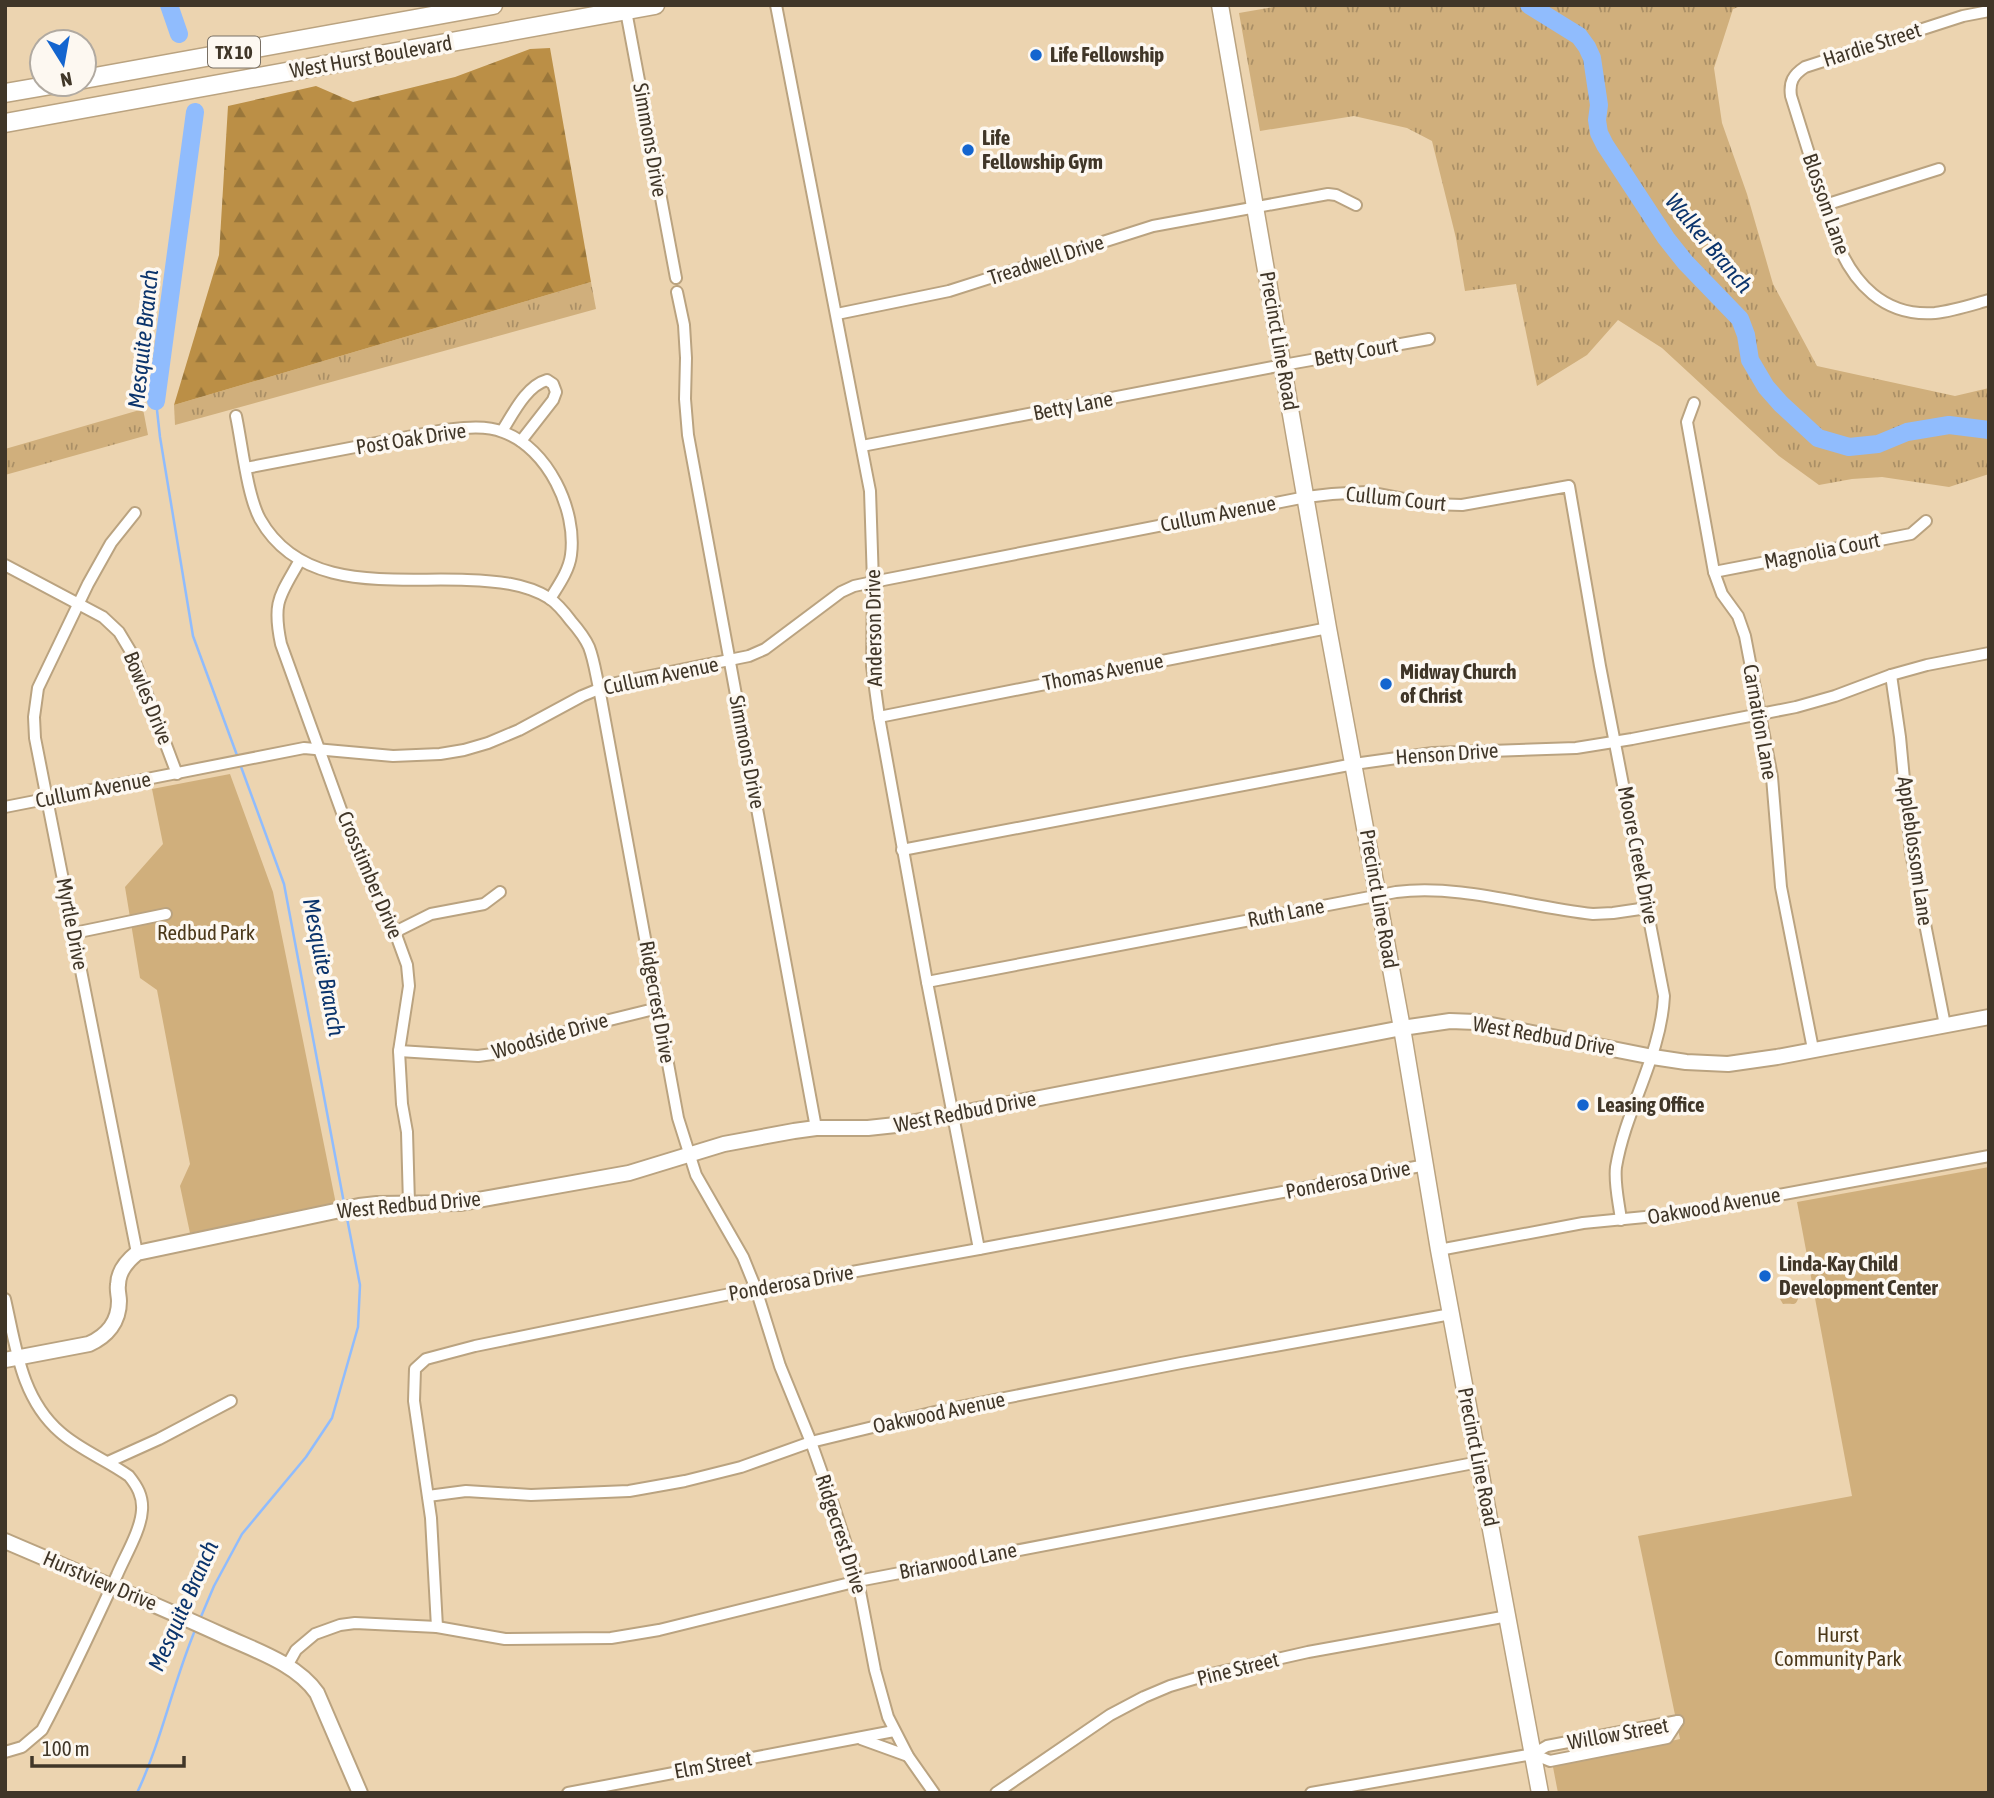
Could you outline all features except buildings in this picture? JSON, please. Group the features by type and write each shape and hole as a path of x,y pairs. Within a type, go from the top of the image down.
{"main road":[{"name":"West Hurst Boulevard","path":"98,76 493,5"},
{"name":"West Hurst Boulevard","path":"5,123 623,8 655,5"},
{"name":"Precinct Line Road","path":"1220,5 1328,628 1379,896 1439,1250 1540,1793"},
{"path":"384,24 389,53"},
{"path":"5,93 28,89"}],"street":[{"name":"Anderson Drive","path":"776,5 870,491 872,666 878,717 979,1250"},
{"name":"Simmons Drive","path":"623,8 676,278"},
{"name":"Hardie Street","path":"1798,72 1805,67 1963,16 1989,11"},
{"name":"Blossom Lane","path":"1798,72 1792,79 1791,96 1844,260 1859,283 1888,304 1919,313 1948,311 1989,300"},
{"path":"1825,205 1939,169"},
{"name":"Treadwell Drive","path":"837,314 949,291 1153,226 1328,194 1356,205"},
{"name":"Simmons Drive","path":"677,292 684,325 688,435 816,1128"},
{"name":"Betty Court","path":"1283,365 1429,339"},
{"name":"Betty Lane","path":"862,446 1283,365"},
{"path":"502,431 538,382 547,380 553,383 556,392 553,400 521,441"},
{"name":"Carnation Lane","path":"1694,403 1687,422 1714,572 1722,594 1742,625 1772,777 1781,887 1812,1049"},
{"name":"Ridgecrest Drive","path":"236,416 253,502 260,519 272,537 300,560 321,571 368,579 489,580 515,584 550,599 564,612 588,645 599,688 678,1118 689,1156 696,1175 743,1257 780,1366 811,1442 858,1581 883,1703 908,1756 934,1793"},
{"name":"Post Oak Drive","path":"246,468 444,430 472,428 502,431 521,441 546,464 563,497 572,534 571,557 550,599"},
{"name":"Cullum Court","path":"1306,497 1367,492 1430,504 1462,505 1569,486"},
{"name":"Moore Creek Drive","path":"1569,486 1614,742 1664,996 1663,1015 1653,1057 1626,1128 1616,1169 1621,1220"},
{"name":"Cullum Avenue","path":"5,807 294,750 319,748 393,756 464,750 519,730 611,684 749,656 765,649 841,592 873,582 1306,497"},
{"name":"Myrtle Drive","path":"135,513 111,543 78,602 42,677 33,717 137,1253"},
{"name":"Magnolia Court","path":"1714,572 1911,534 1926,521"},
{"name":"Crosstimber Drive","path":"300,560 279,597 276,611 281,644 353,843 395,932 407,965 409,986 399,1051 402,1104 407,1132 409,1204"},
{"name":"Bowles Drive","path":"5,565 78,602 103,617 119,632 147,693 177,774"},
{"name":"Thomas Avenue","path":"878,717 1328,628"},
{"name":"Henson Drive","path":"902,850 1354,764 1433,753 1576,748 1614,742 1760,715 1825,699 1927,665 1989,653"},
{"name":"Appleblossom Lane","path":"1891,676 1911,853 1945,1025"},
{"name":"Ruth Lane","path":"927,982 1422,889 1459,892 1593,914 1647,908"},
{"path":"395,932 431,914 484,904 500,892"},
{"path":"74,933 166,914"},
{"name":"Woodside Drive","path":"399,1051 464,1056 500,1053 577,1028 658,1008"},
{"name":"West Redbud Drive","path":"137,1253 359,1206 461,1203 629,1173 724,1144 816,1128 868,1128 905,1124 1450,1021 1476,1021 1653,1057 1728,1064 1989,1017"},
{"name":"Oakwood Avenue","path":"1439,1250 1583,1223 1676,1214 1989,1156"},
{"name":"Ponderosa Drive","path":"437,1627 428,1496 414,1401 415,1369 426,1359 475,1346 756,1289 979,1250 1426,1165"},
{"path":"12,1359 100,1339 110,1330 119,1310 120,1274 127,1261 137,1253"},
{"path":"5,1299 12,1359 33,1400 61,1433 129,1476 141,1497 142,1510 140,1524 42,1730 22,1747 5,1752"},
{"name":"Oakwood Avenue","path":"428,1496 466,1491 530,1495 629,1490 685,1481 741,1467 811,1442 939,1411 1181,1363 1451,1314"},
{"path":"108,1462 231,1401"},
{"name":"Briarwood Lane","path":"287,1666 296,1650 315,1634 340,1625 355,1623 437,1627 505,1639 611,1638 659,1630 858,1581 1479,1462"},
{"name":"Hurstview Drive","path":"5,1541 214,1631 287,1666 317,1693 360,1793"},
{"name":"Pine Street","path":"996,1793 1110,1715 1170,1686 1308,1652 1507,1616"},
{"name":"Willow Street","path":"1311,1793 1533,1754 1547,1746 1678,1721 1667,1738 1550,1761 1533,1754"},
{"name":"Elm Street","path":"568,1793 894,1731"},
{"name":"Elm Street","path":"859,1738 908,1756"}],"green space":[{"path":"1284,5 1743,5 1733,9 1714,68 1722,123 1747,194 1773,284 1817,366 1955,396 1989,388 1989,474 1949,487 1882,477 1819,485 1779,456 1662,348 1618,320 1587,355 1537,386 1516,284 1465,291 1456,238 1432,141 1407,128 1354,116 1260,131 1239,13"},
{"path":"550,48 591,282 174,405 219,255 228,106 316,86 353,102 455,77 530,49"},
{"path":"591,282 596,309 175,425 174,405"},
{"path":"143,409 148,435 5,475 5,449"},
{"name":"Redbud Park","path":"230,774 273,892 336,1204 190,1233 180,1186 190,1164 157,990 140,978 125,887 163,844 152,789"},
{"name":"Hurst Community Park","path":"1989,1167 1989,1793 1558,1793 1553,1767 1680,1739 1638,1536 1852,1496 1797,1202"},
{"path":"1790,1287 1801,1292 1795,1304 1783,1304 1780,1299 1783,1292"}],"waterway":[{"name":"Mesquite Branch","path":"169,5 179,34"},
{"name":"Walker Branch","path":"1529,5 1579,36 1587,47 1592,58 1599,105 1599,133 1605,145 1666,238 1685,262 1740,319 1750,360 1766,387 1781,404 1818,438 1849,447 1878,444 1907,432 1949,425 1989,430"},
{"name":"Mesquite Branch","path":"156,401 195,112"},
{"name":"Mesquite Branch","path":"156,401 193,636 238,758"},
{"name":"Mesquite Branch","path":"240,764 284,884 344,1203"},
{"name":"Mesquite Branch","path":"200,1619 242,1534 306,1457 332,1418 358,1327 360,1285 346,1213"},
{"name":"Mesquite Branch","path":"137,1793 154,1752 196,1628"}],"place":[{"name":"Life Fellowship","path":"1036,55"},
{"name":"Life Fellowship Gym","path":"968,150"},
{"name":"Midway Church of Christ","path":"1386,684"},
{"name":"Leasing Office","path":"1583,1105"},
{"name":"Linda-Kay Child Development Center","path":"1765,1276"}]}
